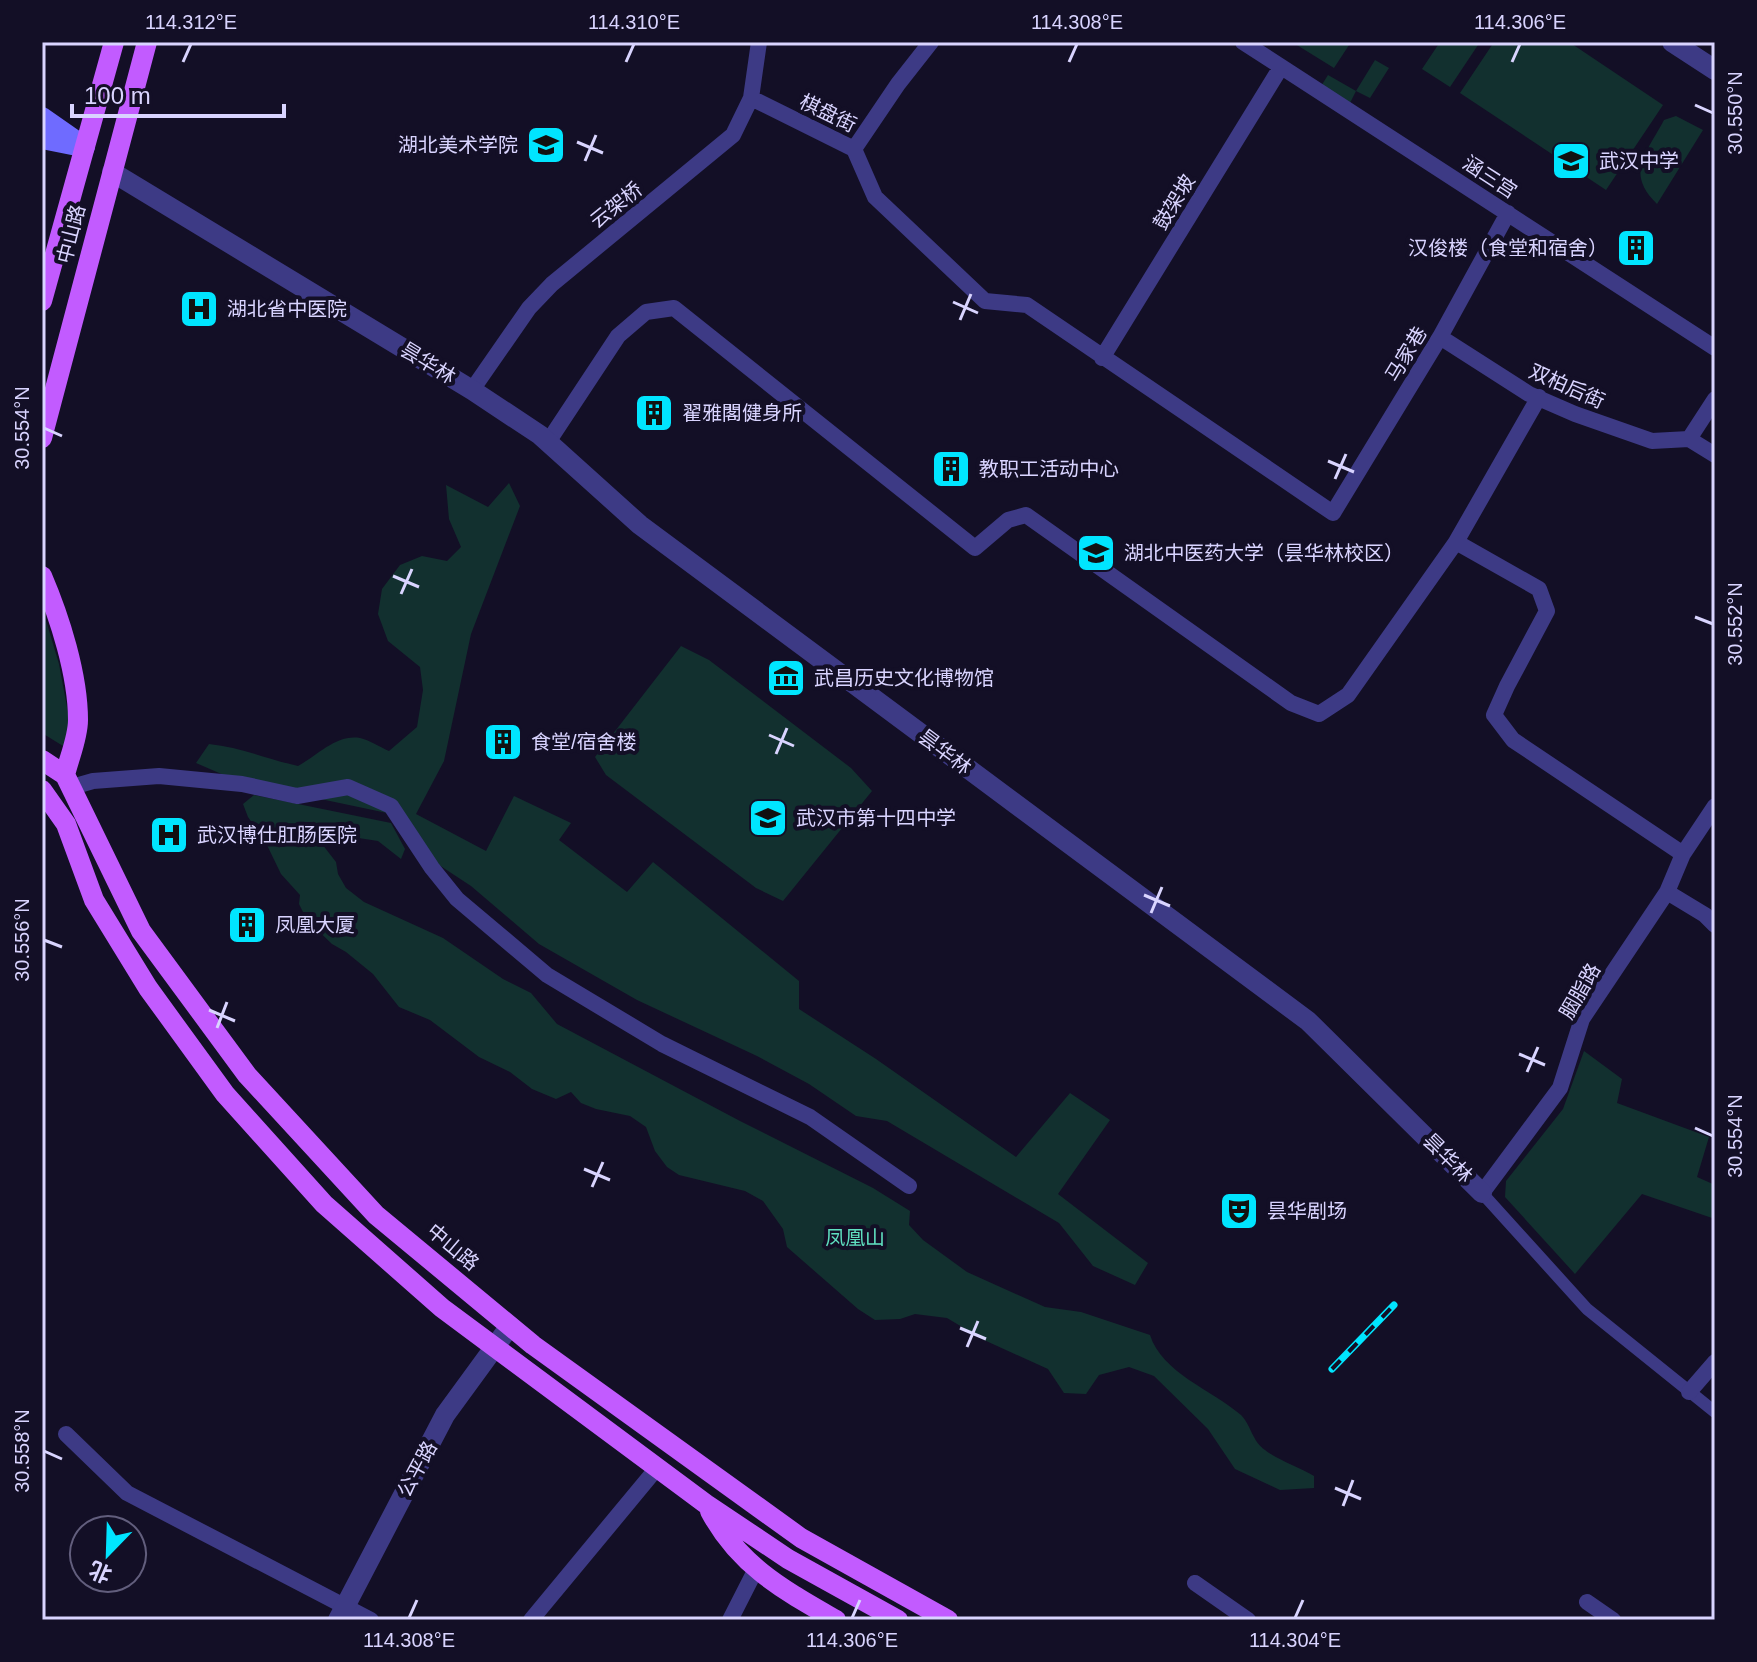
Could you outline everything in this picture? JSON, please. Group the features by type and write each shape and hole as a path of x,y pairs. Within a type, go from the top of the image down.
{"main road":[{"name":"中山路","path":"42,301 114,42"},
{"name":"中山路","path":"42,438 147,42"},
{"path":"42,117 85,147"},
{"path":"42,139 85,147"},
{"path":"42,576 57,610 73,679 78,722 69,781 42,760"},
{"name":"中山路","path":"69,781 141,931 247,1075 376,1215 510,1326 801,1538 948,1620"},
{"path":"42,790 66,824 94,900 148,988 225,1094 324,1204 442,1308 706,1504 788,1559 898,1620"},
{"path":"706,1504 732,1544 756,1569 776,1586 836,1620"}],"street":[{"name":"云架桥","path":"472,390 536,300 733,135 751,98 759,42"},
{"name":"棋盘街","path":"751,98 854,149 931,42"},
{"name":"涵三宫","path":"1243,42 1715,348"},
{"path":"1672,42 1715,70"},
{"name":"鼓架坡","path":"1102,358 1281,67"},
{"path":"854,149 875,197 985,301 1027,305 1102,358"},
{"name":"昙华林","path":"112,172 472,390 548,442 640,525 1308,1021 1482,1193 1587,1309 1715,1412"},
{"name":"马家巷","path":"1102,358 1333,513 1440,337 1508,213"},
{"path":"548,442 618,336 646,312 674,308 975,548 1008,520 1026,515 1291,703 1319,714 1348,695 1456,542 1539,397"},
{"name":"双柏后街","path":"1440,337 1529,394 1575,414 1652,441 1689,439"},
{"path":"1715,399 1689,439 1715,455"},
{"path":"1456,542 1539,589 1547,611 1494,715 1513,740 1683,854"},
{"path":"69,781 159,776 242,784 297,796 348,787 391,806 432,868 457,899 547,975 662,1044 810,1117 909,1186"},
{"name":"胭脂路","path":"1482,1193 1560,1088 1582,1019 1667,892 1683,854 1715,806"},
{"path":"1667,892 1705,915 1715,925"},
{"name":"公平路","path":"341,1613 445,1415 510,1326"},
{"path":"1689,1392 1715,1362"},
{"path":"66,1434 127,1493 341,1613 371,1620"},
{"path":"531,1620 657,1468"},
{"path":"730,1620 756,1569"},
{"path":"1195,1583 1248,1620"},
{"path":"1587,1602 1613,1620"}],"green space":[{"path":"1292,42 1351,42 1334,68"},
{"path":"1440,42 1480,42 1450,87 1422,69"},
{"path":"1494,42 1569,42 1663,105 1606,190 1460,93"},
{"path":"1375,60 1389,68 1370,98 1356,91"},
{"path":"1328,75 1356,91 1347,109 1318,91"},
{"path":"1676,116 1703,130 1657,204 1642,183 1642,163 1664,120"},
{"path":"509,483 520,506 471,634 444,761 416,814 486,851 514,796 571,823 559,840 627,892 653,862 799,981 799,1009 1016,1157 1070,1093 1110,1120 1058,1194 1148,1263 1135,1285 1093,1266 1059,1223 887,1121 856,1116 809,1084 637,1000 539,944 471,886 436,863 387,813 240,782 196,763 209,744 298,766 343,739 363,739 389,751 417,727 423,690 420,667 388,641 378,614 382,589 400,565 422,556 447,561 461,547 449,519 446,485 488,507"},
{"path":"42,607 59,664 72,734 63,746 42,733"},
{"path":"681,646 709,660 851,768 872,791 783,901 756,888 606,775 595,757"},
{"name":"凤凰山","path":"254,795 391,823 405,849 401,859 378,841 325,828 315,835 336,862 338,874 346,888 364,902 443,938 503,979 531,993 557,1024 873,1188 910,1211 909,1225 923,1240 967,1272 1045,1307 1081,1312 1150,1335 1156,1348 1176,1370 1241,1415 1261,1446 1275,1457 1314,1476 1314,1488 1280,1490 1235,1469 1208,1429 1154,1376 1129,1367 1099,1375 1086,1394 1064,1393 1048,1369 984,1340 947,1318 915,1314 900,1319 875,1320 858,1309 787,1247 783,1229 763,1201 745,1191 679,1175 667,1167 655,1151 646,1127 630,1116 581,1103 571,1092 556,1099 532,1089 510,1072 479,1057 430,1020 399,1007 373,974 332,944 307,920 299,904 300,895 281,874 266,843 248,817 243,804"},
{"path":"1584,1051 1622,1079 1617,1103 1709,1137 1697,1177 1715,1185 1715,1219 1642,1194 1575,1274 1505,1197 1506,1181 1563,1109"}],"railway":[{"path":"1332,1369 1394,1305"}],"place":[{"name":"湖北美术学院","path":"546,145"},
{"name":"武汉中学","path":"1571,161"},
{"name":"汉俊楼（食堂和宿舍）","path":"1636,248"},
{"name":"湖北省中医院","path":"199,309"},
{"name":"翟雅閣健身所","path":"654,413"},
{"name":"教职工活动中心","path":"951,469"},
{"name":"湖北中医药大学（昙华林校区）","path":"1096,553"},
{"name":"武昌历史文化博物馆","path":"786,678"},
{"name":"食堂/宿舍楼","path":"503,742"},
{"name":"武汉市第十四中学","path":"768,818"},
{"name":"武汉博仕肛肠医院","path":"169,835"},
{"name":"凤凰大厦","path":"247,925"},
{"name":"昙华剧场","path":"1239,1211"}]}
